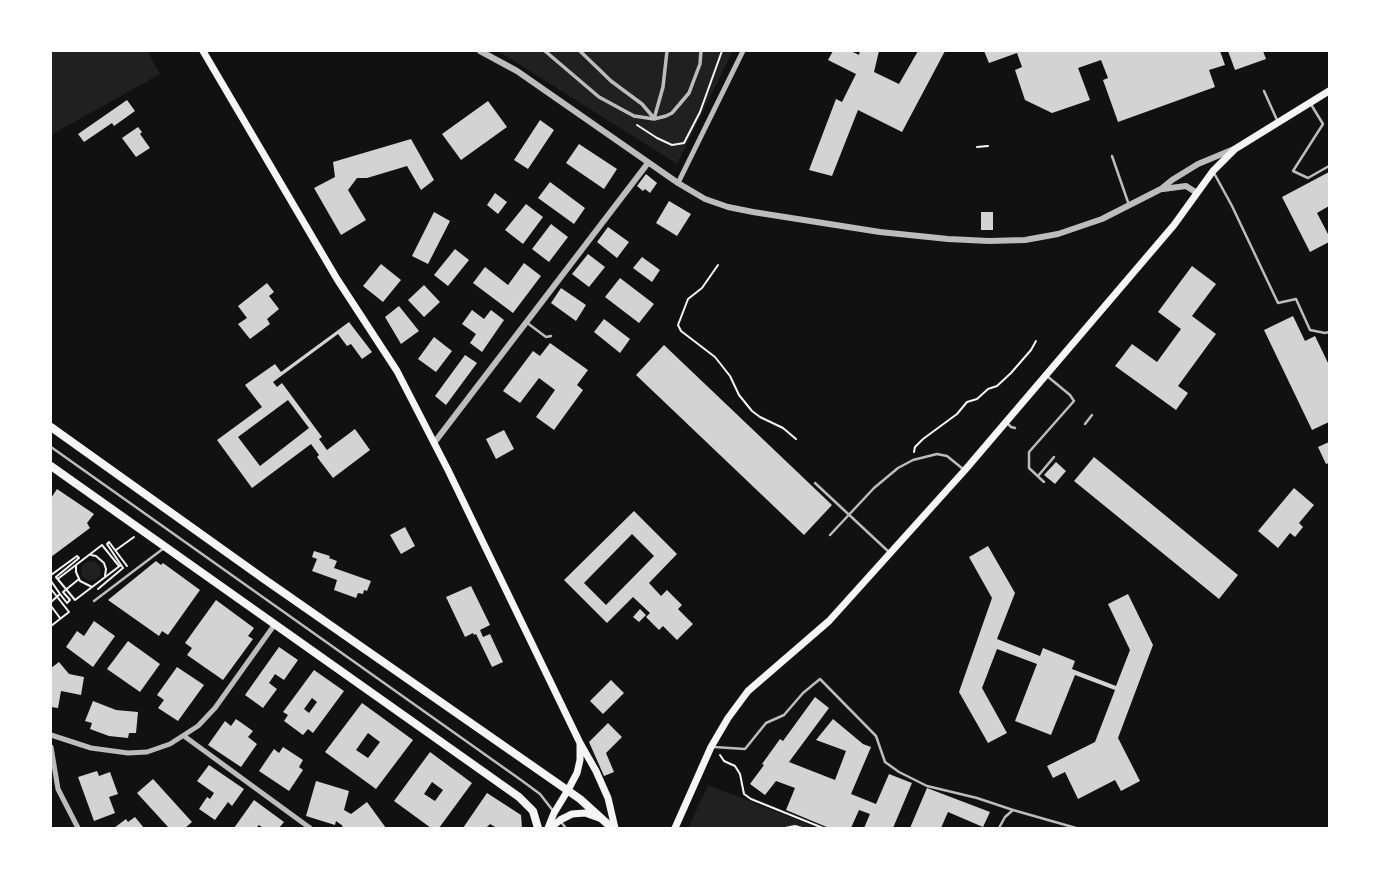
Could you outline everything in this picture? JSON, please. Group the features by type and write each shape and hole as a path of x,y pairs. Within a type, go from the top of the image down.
{"main road":[{"path":"203,51 337,279 388,356 434,443 596,771 608,798 612,827"},
{"path":"675,828 710,749 748,691 821,629 965,470 1047,376 1174,225 1213,172 1235,149 1329,91"},
{"path":"51,427 568,790 612,827"},
{"path":"51,466 519,796 533,811 538,828"},
{"path":"550,828 554,813 580,763 580,743"},
{"path":"550,828 572,814 585,813 612,827"}],"street":[{"path":"480,51 517,71 648,163 713,202 753,212 880,232 972,241 1017,241 1050,235 1088,225 1161,189 1198,164 1235,149"},
{"path":"545,51 599,97 639,117 654,119 672,113 689,93 700,64 701,51"},
{"path":"580,51 611,81 642,104 654,119"},
{"path":"654,119 663,87 667,51"},
{"path":"678,183 743,51"},
{"path":"434,443 648,163"},
{"path":"1161,189 1181,186 1197,193"},
{"path":"51,735 91,748 128,753 162,748 198,726 215,708 275,624"},
{"path":"184,736 310,828"},
{"path":"51,747 52,771 61,796 78,828"}],"lane":[{"path":"1264,91 1278,122"},
{"path":"1310,103 1323,124"},
{"path":"1323,124 1329,124"},
{"path":"1323,124 1293,172 1308,178 1329,166"},
{"path":"1112,156 1129,205"},
{"path":"1213,172 1278,303 1296,299 1310,330 1329,332"},
{"path":"526,322 546,337 551,336"},
{"path":"1044,482 1029,468 1029,452 1074,401 1047,376"},
{"path":"1085,424 1092,415"},
{"path":"1006,422 1015,428"},
{"path":"51,447 540,794 566,828"},
{"path":"830,535 882,481 913,460 930,455 943,455 965,470"},
{"path":"1038,477 1054,457"},
{"path":"815,483 890,553"},
{"path":"94,601 166,546"},
{"path":"710,749 745,749 766,723 784,715 803,693 820,679 876,736 886,762 899,772 928,786 1076,828"},
{"path":"999,828 1013,810"}],"path":[{"path":"977,147 988,146"},
{"path":"718,265 702,288 688,299 678,325 681,331 715,357 751,411 783,428 796,439"},
{"path":"913,460 915,447 923,439 957,414 967,402 998,386 1037,341"},
{"path":"115,550 144,530"},
{"path":"109,542 115,550 129,568 98,590 97,588 123,568 107,544 109,542"},
{"path":"58,579 102,545 120,565"},
{"path":"90,554 104,563 105,577"},
{"path":"51,575 77,555 79,558 56,577 75,600 120,565"},
{"path":"76,565 79,579 92,587"},
{"path":"51,581 67,603 70,600 63,592 79,579"},
{"path":"51,589 69,612 51,626"},
{"path":"51,601 60,594"},
{"path":"51,606 60,619"},
{"path":"710,749 735,766 740,774 744,794 751,800 823,828"},
{"path":"785,828 802,828"}],"shaded area":[{"path":"51,51 147,51 160,74 51,135"},
{"path":"498,51 733,51 677,164"},
{"path":"91,561 98,564 101,571 98,578 91,581 84,578 81,571 84,564"},
{"path":"708,785 818,828 688,828"}],"building":[{"path":"833,51 851,51 859,55 860,51 879,51 874,72 899,84 918,51 945,51 902,132 858,110 832,176 809,170 836,99 842,102 856,74 828,60"},
{"path":"984,51 1220,51 1225,65 1209,70 1215,87 1118,122 1103,80 1108,78 1101,60 1078,68 1090,100 1052,113 1025,100 1015,70 1022,67 1017,53 989,63"},
{"path":"1228,51 1263,51 1266,59 1235,70"},
{"path":"127,100 135,111 84,142 78,134"},
{"path":"488,101 507,127 461,160 442,134"},
{"path":"540,120 554,130 528,169 514,160"},
{"path":"138,127 150,148 136,157 122,138"},
{"path":"411,139 434,180 421,190 407,166 367,178 357,178 348,190 366,220 341,235 314,188 335,177 333,162"},
{"path":"579,144 617,169 604,189 566,163"},
{"path":"1329,172 1329,206 1317,213 1329,236 1329,242 1310,252 1282,197"},
{"path":"646,174 657,183 650,193 637,186"},
{"path":"550,182 585,208 574,224 538,198"},
{"path":"495,193 507,202 498,214 487,205"},
{"path":"669,201 691,214 677,236 656,223"},
{"path":"526,204 543,217 523,244 505,230"},
{"path":"434,212 450,221 428,264 412,256"},
{"path":"981,212 993,212 993,230 981,230"},
{"path":"551,224 568,237 549,262 532,249"},
{"path":"608,227 629,242 617,258 597,242"},
{"path":"455,249 469,260 448,286 434,275"},
{"path":"588,254 605,267 589,287 572,274"},
{"path":"642,257 660,270 652,282 633,268"},
{"path":"524,263 541,276 513,313 473,283 485,267 508,285"},
{"path":"381,264 401,280 383,302 363,286"},
{"path":"1192,266 1216,284 1192,316 1216,334 1178,386 1188,393 1176,410 1115,366 1132,344 1157,362 1181,329 1158,312"},
{"path":"620,278 654,304 639,323 605,297"},
{"path":"267,283 274,292 269,296 279,309 267,319 270,324 250,339 238,324 247,318 238,306"},
{"path":"424,285 440,302 424,317 408,300"},
{"path":"561,288 586,305 576,321 551,303"},
{"path":"399,306 419,331 401,344 385,317"},
{"path":"472,310 484,319 491,310 504,320 482,352 470,343 476,334 462,324"},
{"path":"1293,316 1305,341 1315,336 1329,365 1329,422 1312,430 1264,330"},
{"path":"604,319 630,339 620,353 594,332"},
{"path":"349,322 372,352 362,359 351,344 347,346 338,334 273,382 277,387 282,383 322,437 319,439 327,450 355,429 370,450 333,478 311,444 252,488 217,440 262,407 245,385 275,364 281,372","holes":["288,400 309,428 260,466 238,437"]},
{"path":"434,337 452,351 436,372 418,359"},
{"path":"550,343 588,370 577,385 583,390 554,430 536,417 555,390 539,378 520,403 503,391 533,351 540,356"},
{"path":"664,345 832,505 804,535 636,375"},
{"path":"465,355 477,363 446,405 435,396"},
{"path":"504,430 514,449 496,459 486,439"},
{"path":"1329,442 1329,463 1326,464 1318,447"},
{"path":"1094,457 1238,575 1219,599 1074,481"},
{"path":"1056,462 1066,471 1055,484 1044,475"},
{"path":"1294,488 1314,505 1299,523 1303,527 1295,537 1290,533 1278,548 1258,531"},
{"path":"57,489 94,514 87,523 90,528 51,557 51,498"},
{"path":"634,511 677,554 649,583 661,596 667,590 682,605 678,609 693,624 677,640 663,626 659,630 646,617 650,613 633,597 607,623 564,580","holes":["632,534 654,556 606,605 584,583"]},
{"path":"405,527 415,546 401,554 390,535"},
{"path":"988,546 1015,593 997,639 1040,656 1043,648 1075,661 1072,669 1116,686 1130,650 1108,604 1128,594 1153,645 1118,738 1140,781 1121,791 1115,780 1078,799 1065,772 1053,778 1047,766 1095,742 1115,690 1075,675 1051,735 1015,721 1037,664 997,649 982,688 1007,733 988,743 959,692 992,598 969,557"},
{"path":"314,551 337,561 334,568 371,581 367,591 358,593 356,598 334,590 337,580 312,571 317,559 312,557"},
{"path":"156,561 161,565 163,563 200,590 168,635 162,631 159,636 108,600"},
{"path":"471,586 490,625 480,630 483,637 490,634 503,662 492,667 476,634 465,637 446,597"},
{"path":"216,600 254,628 248,636 253,639 223,680 187,655 192,648 185,643"},
{"path":"640,609 646,615 639,622 633,617"},
{"path":"94,621 115,636 93,667 66,647 77,631 84,636"},
{"path":"128,641 160,664 140,692 107,669"},
{"path":"279,647 298,660 284,680 275,674 269,683 277,689 263,708 245,695"},
{"path":"59,662 69,674 84,677 81,695 61,691 58,708 51,707 51,668"},
{"path":"177,667 204,685 178,721 158,708 164,700 157,695"},
{"path":"314,670 344,691 313,733 308,729 303,735 284,721 288,715 283,712","holes":["312,698 317,702 309,713 304,709"]},
{"path":"611,680 624,693 603,714 590,701"},
{"path":"815,697 829,708 789,762 835,780 846,751 816,740 833,719 863,744 871,747 851,794 876,804 889,774 912,783 893,828 864,828 870,814 859,810 851,828 829,828 786,810 795,788 776,781 765,795 750,784 780,739 783,741"},
{"path":"93,701 116,710 138,712 136,733 129,733 128,738 109,736 90,729 92,723 85,721"},
{"path":"362,703 413,740 376,789 325,752","holes":["368,733 380,742 368,758 356,750"]},
{"path":"236,719 253,731 248,737 257,744 241,767 208,745 225,721 231,726"},
{"path":"608,723 622,737 606,753 614,772 604,776 589,742"},
{"path":"283,747 303,760 299,767 303,770 289,791 259,771 274,749 279,753"},
{"path":"430,752 472,783 439,828 431,828 394,801","holes":["432,782 443,790 435,801 424,794"]},
{"path":"209,765 244,789 232,806 228,802 215,820 199,809 207,797 210,799 214,793 197,781"},
{"path":"97,771 99,776 110,772 118,794 109,797 115,813 94,821 78,777"},
{"path":"153,779 192,822 185,828 169,828 137,793"},
{"path":"316,781 349,791 344,810 351,814 367,802 386,828 340,828 343,826 336,821 335,825 306,816"},
{"path":"927,788 990,812 983,827 948,812 941,828 910,828"},
{"path":"487,793 521,815 522,828 497,828 490,824 486,828 463,828"},
{"path":"254,800 284,822 279,828 263,828 259,825 256,828 234,828"},
{"path":"135,817 144,828 114,828 126,819 128,822"}]}
